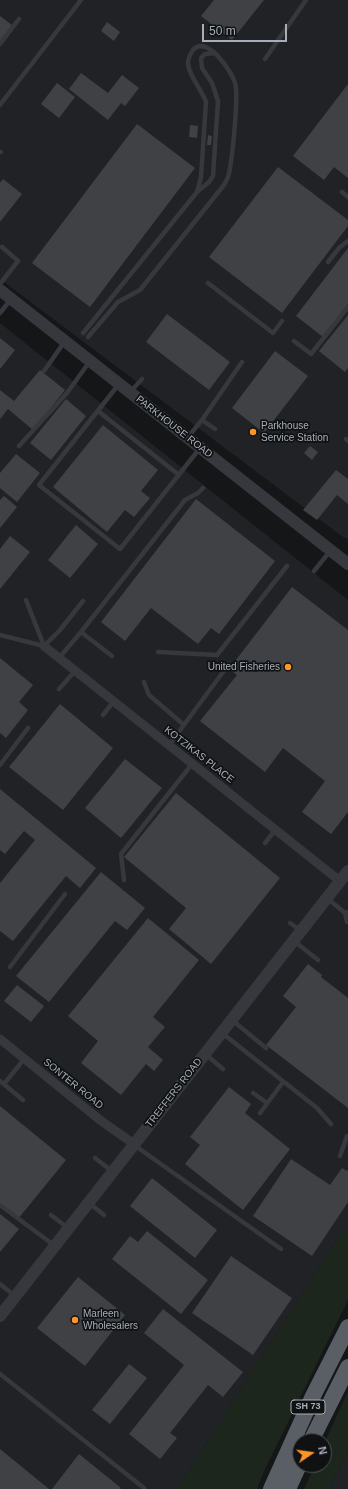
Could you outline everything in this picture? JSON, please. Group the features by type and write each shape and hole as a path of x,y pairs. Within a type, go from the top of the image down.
{"highway":[{"name":"SH 73","path":"271,1489 313,1396 348,1327"},
{"name":"SH 73","path":"315,1433 348,1367"},
{"path":"288,1489 295,1473"}],"street":[{"name":"PARKHOUSE ROAD","path":"0,290 348,564"},
{"name":"KOTZIKAS PLACE","path":"44,646 340,881"},
{"name":"TREFFERS ROAD","path":"1,1313 89,1203 348,871"},
{"name":"SONTER ROAD","path":"0,1039 100,1120 134,1144"}],"lane":[{"path":"0,105 81,0"},
{"path":"265,59 306,0"},
{"path":"0,44 19,19"},
{"path":"88,337 118,302 140,290 228,178 233,139 236,84 228,66 208,48 200,47 195,48 190,55 188,65 191,73 204,94 206,102 201,177 197,192"},
{"path":"83,333 197,192 209,182 213,176 218,101 212,83 202,68 201,58 205,54 215,53"},
{"path":"342,192 348,197"},
{"path":"328,262 339,248 348,242"},
{"path":"0,284 18,261 2,247"},
{"path":"208,283 273,333 282,321"},
{"path":"0,313 11,299"},
{"path":"294,341 311,354 348,307"},
{"path":"44,371 65,342"},
{"path":"19,446 68,393 90,361"},
{"path":"187,438 202,420 242,362"},
{"path":"130,392 142,379"},
{"path":"119,384 39,485 120,549 200,447"},
{"path":"98,411 179,475"},
{"path":"202,420 215,429"},
{"path":"59,658 185,500 198,493 203,488"},
{"path":"314,571 331,550"},
{"path":"158,652 217,655 287,566"},
{"path":"26,600 44,646"},
{"path":"44,646 60,630 83,601"},
{"path":"81,632 112,656"},
{"path":"0,635 44,646"},
{"path":"169,745 229,664"},
{"path":"59,689 75,671"},
{"path":"144,682 149,695 184,725"},
{"path":"103,716 114,701"},
{"path":"0,764 28,728"},
{"path":"124,880 121,854 192,764"},
{"path":"265,843 276,829"},
{"path":"10,967 66,894"},
{"path":"327,898 347,912 348,922"},
{"path":"290,923 301,931"},
{"path":"294,941 318,960"},
{"path":"232,1020 266,1048"},
{"path":"222,1033 317,1108 331,1124"},
{"path":"205,1054 223,1069"},
{"path":"23,1100 2,1083 24,1058"},
{"path":"260,1112 283,1082"},
{"path":"253,1093 267,1103"},
{"path":"340,1156 347,1136"},
{"path":"134,1144 281,1249"},
{"path":"95,1158 112,1172"},
{"path":"89,1203 104,1214"},
{"path":"0,1205 55,1246"},
{"path":"51,1215 68,1228"},
{"path":"0,1284 15,1296"},
{"path":"0,1374 144,1488"}],"shaded area":[{"path":"0,0 348,0 348,539 343,537 0,279"},
{"path":"0,323 348,600 348,1222 177,1489 0,1489"},
{"path":"348,1222 348,1300 266,1467 257,1489 177,1489"},
{"path":"348,1391 348,1451 329,1489 304,1489 311,1473 332,1473 332,1433 329,1433"},
{"path":"348,1451 348,1489 329,1489"}],"building":[{"path":"214,0 264,0 232,40 201,16"},
{"path":"0,16 12,25 0,41"},
{"path":"107,22 120,32 114,41 101,31"},
{"path":"81,73 108,93 122,75 139,88 125,106 121,103 108,120 69,89"},
{"path":"57,83 75,97 59,118 41,104"},
{"path":"348,84 348,178 334,167 324,180 293,156"},
{"path":"137,124 195,168 90,307 32,263"},
{"path":"190,125 198,126 197,138 189,137"},
{"path":"208,135 212,136 211,145 207,145"},
{"path":"278,167 348,220 348,226 282,313 209,257"},
{"path":"3,179 22,194 0,222 0,183"},
{"path":"348,248 348,304 323,337 296,316"},
{"path":"167,314 230,362 209,390 146,342"},
{"path":"348,315 348,368 345,372 319,351"},
{"path":"0,338 15,350 0,369"},
{"path":"275,351 308,376 264,433 232,408"},
{"path":"40,370 65,390 33,430 8,409 0,419 0,390 14,401"},
{"path":"66,399 86,416 51,460 30,443"},
{"path":"103,425 158,470 141,491 150,498 134,517 125,510 107,532 53,487"},
{"path":"310,446 318,452 312,460 304,453"},
{"path":"16,454 40,473 17,502 0,488 0,473"},
{"path":"336,470 348,479 348,504 337,495 317,520 303,510"},
{"path":"4,496 17,507 0,528 0,500"},
{"path":"196,499 275,561 219,634 211,628 198,644 151,608 125,641 101,622"},
{"path":"76,525 98,544 70,578 48,560"},
{"path":"10,536 30,552 0,589 0,549"},
{"path":"292,587 348,630 348,812 331,834 302,812 325,781 283,748 265,772 200,721 237,675 229,669"},
{"path":"0,658 33,685 19,702 28,710 6,738 0,733"},
{"path":"60,704 113,748 63,810 9,767"},
{"path":"125,759 162,788 121,838 85,808"},
{"path":"0,789 96,868 80,888 66,876 13,941 0,931 0,883 35,840 24,831 5,854 0,850"},
{"path":"176,793 280,878 211,964 169,929 186,908 124,857"},
{"path":"101,872 145,908 127,930 115,921 49,1002 16,976"},
{"path":"148,918 199,960 153,1017 165,1027 148,1047 163,1060 154,1071 146,1064 121,1095 81,1063 98,1041 68,1016"},
{"path":"308,964 322,975 321,977 348,998 348,1108 266,1045 296,1007 283,996"},
{"path":"17,985 44,1006 31,1022 4,1001"},
{"path":"229,1087 251,1104 245,1113 290,1149 243,1210 185,1164 200,1145 190,1137"},
{"path":"0,1106 66,1160 18,1219 0,1204"},
{"path":"291,1159 330,1185 342,1168 347,1171 348,1169 348,1202 312,1256 253,1216"},
{"path":"152,1178 217,1230 195,1258 130,1206"},
{"path":"0,1214 19,1229 0,1252"},
{"path":"147,1231 208,1280 181,1314 112,1259 130,1236 138,1242"},
{"path":"231,1256 292,1298 253,1355 192,1313"},
{"path":"78,1277 125,1315 85,1366 37,1328"},
{"path":"163,1309 243,1372 223,1397 208,1385 170,1433 177,1438 160,1459 129,1434 184,1365 144,1333"},
{"path":"129,1364 147,1378 110,1424 92,1410"},
{"path":"0,1449 49,1489 0,1489"},
{"path":"79,1454 121,1488 52,1489"}],"place":[{"name":"Parkhouse Service Station","path":"253,432"},
{"name":"United Fisheries","path":"288,667"},
{"name":"Marleen Wholesalers","path":"75,1320"}]}
